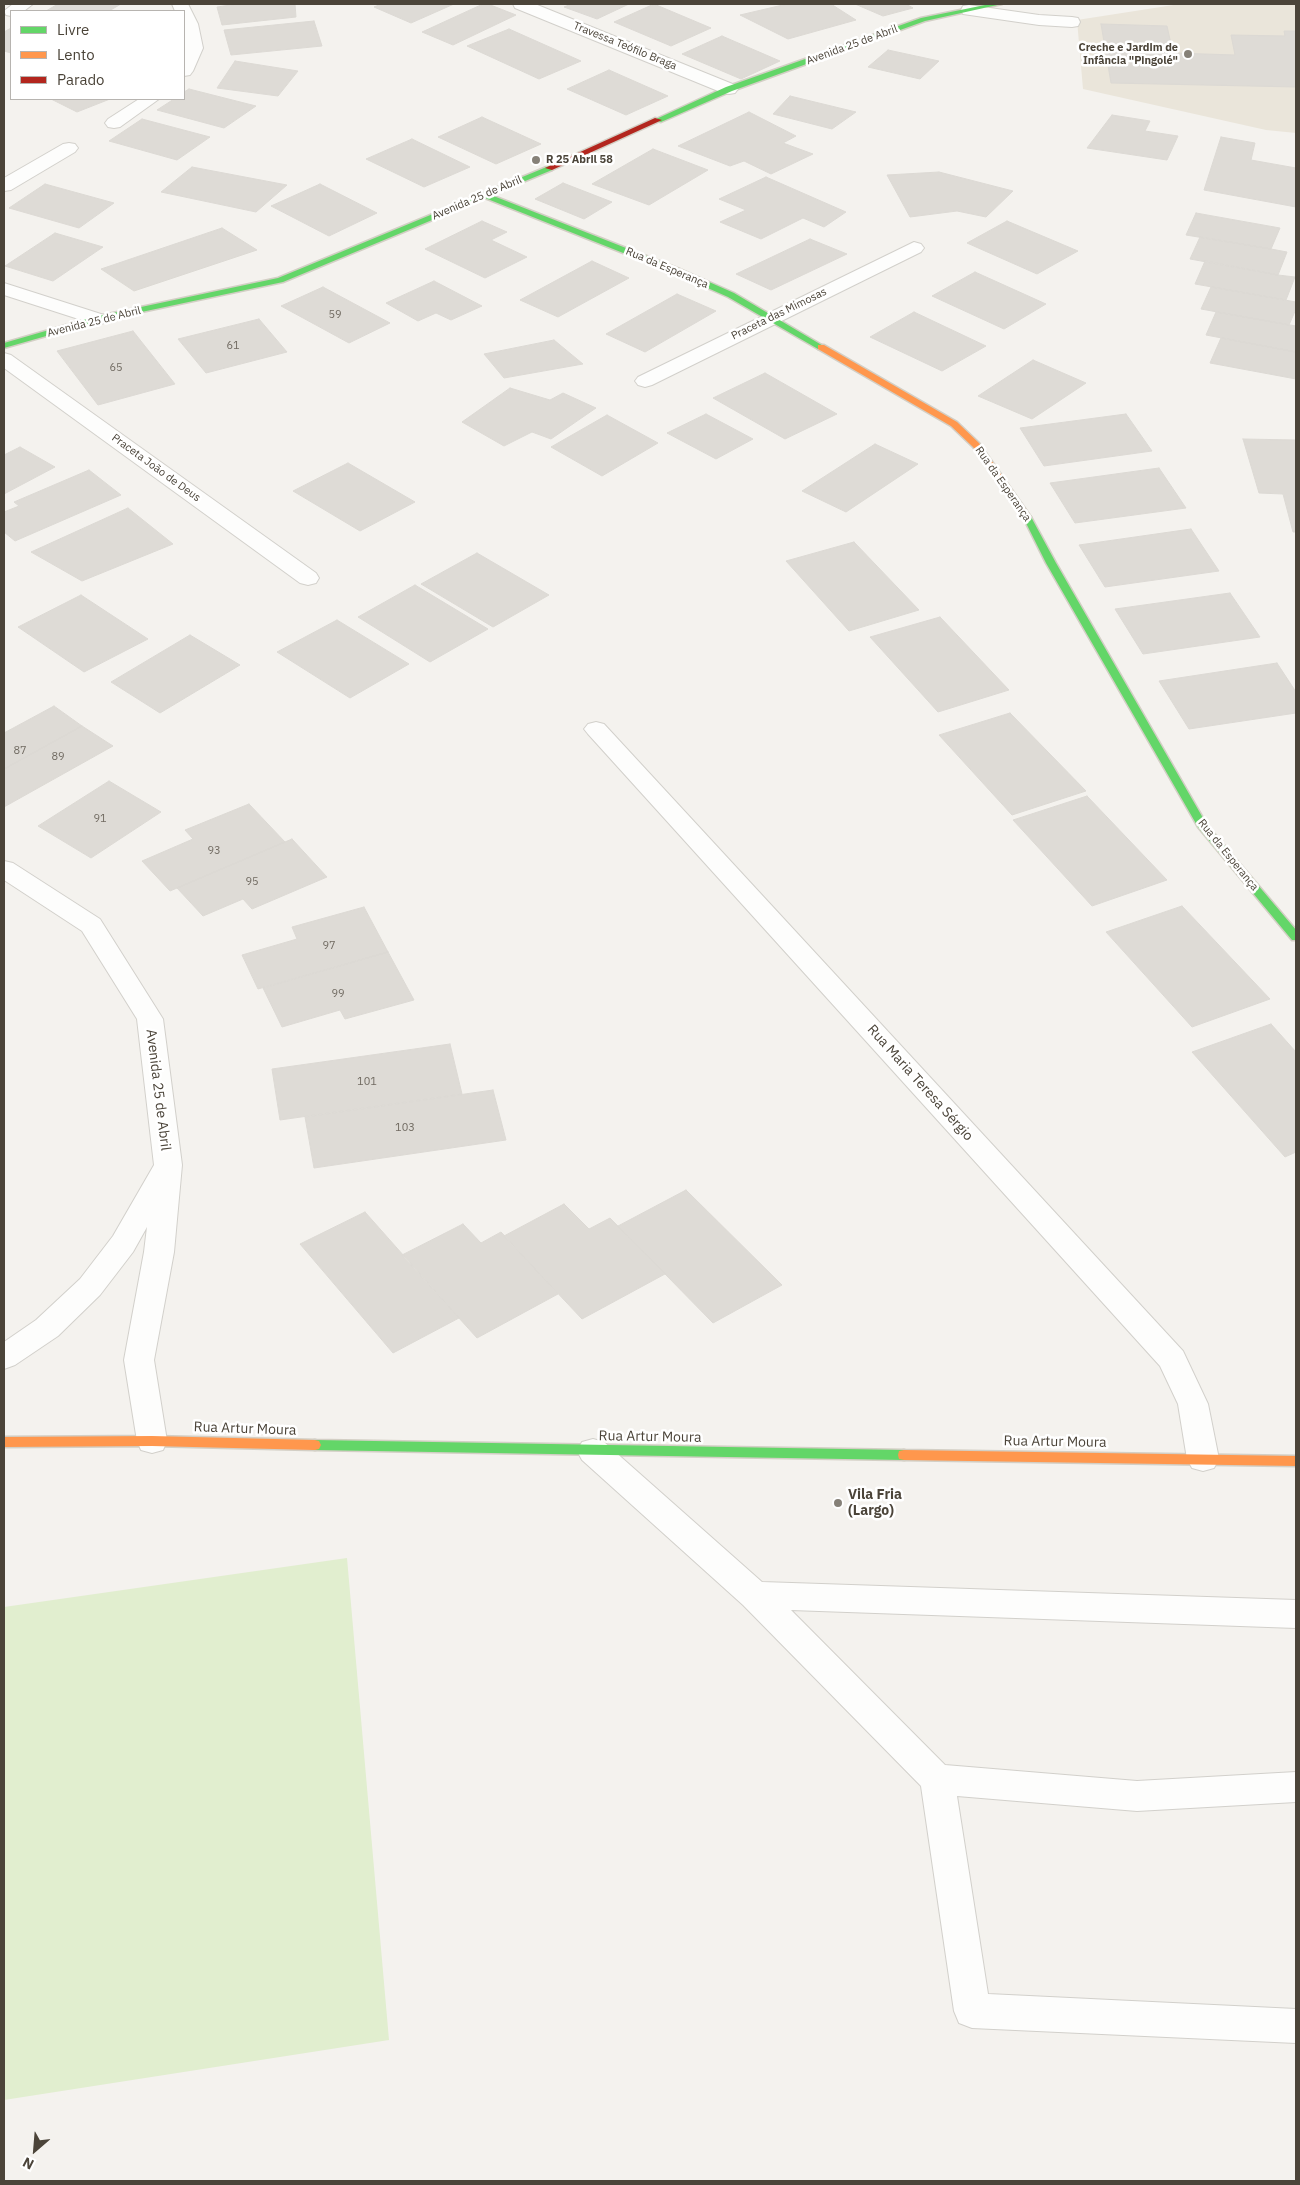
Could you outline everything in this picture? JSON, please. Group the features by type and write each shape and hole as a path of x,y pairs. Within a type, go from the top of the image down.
{"street":[{"path":"14,10 25,4"},
{"name":"Travessa Teófilo Braga","path":"521,4 729,89"},
{"name":"Avenida 25 de Abril","path":"4,346 97,319 280,280 729,89 923,20 999,4"},
{"path":"969,10 1039,20 1072,22"},
{"path":"185,14 190,24 194,48 185,69"},
{"path":"114,123 148,100"},
{"path":"4,186 69,148"},
{"name":"Rua da Esperança","path":"485,194 679,272 731,296 954,424 976,445 1025,513 1051,563 1203,827 1296,937"},
{"name":"Praceta das Mimosas","path":"645,381 769,318 914,248"},
{"path":"4,289 97,319"},
{"name":"Praceta João de Deus","path":"4,359 308,578"},
{"name":"Rua Maria Teresa Sérgio","path":"596,729 1172,1359 1193,1404 1203,1459"},
{"name":"Avenida 25 de Abril","path":"4,869 91,925 150,1019 168,1165 159,1252 139,1360 152,1441"},
{"name":"Avenida 25 de Abril","path":"4,1357 47,1328 90,1287 123,1244 168,1165"},
{"name":"Rua Artur Moura","path":"4,1442 152,1441 594,1451 1296,1461"},
{"path":"594,1451 755,1596 937,1780 972,2011 1296,2026"},
{"path":"755,1596 1296,1614"},
{"path":"937,1780 1137,1796 1296,1787"}],"shaded area":[{"name":"Creche e Jardim de Infância \"Pingolé\"","path":"1180,4 1296,4 1296,133 1266,130 1083,89 1077,20"}],"green space":[{"path":"347,1558 389,2040 4,2100 4,1607"}],"building":[{"path":"58,4 121,4 111,10 48,10"},
{"path":"237,4 295,4 296,17 222,25 217,7"},
{"path":"381,4 454,4 411,23 374,7"},
{"path":"483,4 488,4 516,15 453,45 422,32"},
{"path":"571,4 629,4 597,19 564,7"},
{"path":"654,4 711,28 671,46 614,22"},
{"path":"787,4 831,4 856,20 788,39 740,15"},
{"path":"855,4 906,4 913,8 883,16"},
{"path":"314,21 322,46 231,55 224,30"},
{"path":"1101,24 1167,26 1173,53 1235,55 1231,35 1285,36 1284,31 1296,31 1296,87 1111,83"},
{"path":"10,29 10,53 4,51 4,32"},
{"path":"509,29 581,61 539,79 467,46"},
{"path":"722,36 780,61 741,79 682,54"},
{"path":"888,50 939,61 920,79 868,67"},
{"path":"235,61 298,71 278,96 217,88"},
{"path":"609,70 668,96 626,115 567,89"},
{"path":"189,89 256,106 224,128 157,110 172,100 185,100 185,91"},
{"path":"790,96 856,112 832,129 773,114"},
{"path":"53,100 107,100 77,112"},
{"path":"749,112 796,136 783,143 813,154 771,174 744,161 730,166 678,146"},
{"path":"1112,115 1150,121 1145,131 1178,136 1167,160 1087,148"},
{"path":"482,117 541,144 496,164 438,137"},
{"path":"142,119 210,137 177,160 109,141"},
{"path":"1221,137 1255,143 1251,160 1296,168 1296,207 1204,190"},
{"path":"412,139 470,167 424,187 366,159"},
{"path":"653,149 708,170 649,205 592,184"},
{"path":"192,167 287,185 256,212 161,192"},
{"path":"939,172 1013,191 986,217 957,211 910,217 887,175"},
{"path":"766,177 846,212 824,227 803,218 761,239 720,222 746,210 719,199"},
{"path":"563,183 612,202 584,219 535,199"},
{"path":"45,184 114,203 79,228 9,208"},
{"path":"320,184 377,213 329,236 271,206"},
{"path":"1196,213 1280,228 1271,249 1186,235"},
{"path":"482,221 507,232 491,240 527,257 485,278 425,249"},
{"path":"1007,221 1078,251 1037,274 967,243"},
{"path":"222,228 257,250 134,291 101,269"},
{"path":"55,233 103,247 53,281 5,266"},
{"path":"1200,237 1287,252 1278,275 1190,259"},
{"path":"810,239 847,254 771,290 736,274"},
{"path":"592,261 629,278 558,317 520,300"},
{"path":"1205,261 1295,277 1286,300 1195,284"},
{"path":"975,272 1046,304 1004,329 932,296"},
{"path":"434,281 482,306 451,320 436,313 418,321 386,303"},
{"path":"323,287 390,323 349,343 281,306"},
{"path":"1211,287 1296,302 1296,309 1289,325 1201,309"},
{"path":"677,294 716,311 645,352 606,334"},
{"path":"914,312 986,346 942,371 870,337"},
{"path":"1216,312 1296,326 1296,352 1206,335"},
{"path":"259,319 287,352 206,373 178,339"},
{"path":"133,331 175,384 98,405 57,351"},
{"path":"1221,338 1296,352 1296,379 1210,363"},
{"path":"554,340 583,364 504,378 484,354"},
{"path":"1033,360 1086,383 1032,419 978,396"},
{"path":"765,373 837,414 785,439 713,398"},
{"path":"510,388 550,400 563,393 596,408 551,439 532,432 504,446 462,422"},
{"path":"706,414 753,439 716,459 667,433"},
{"path":"1126,414 1152,451 1044,466 1020,428"},
{"path":"607,415 658,443 602,476 551,447"},
{"path":"1243,439 1296,440 1296,532 1293,532 1283,494 1259,493"},
{"path":"875,444 918,464 846,512 802,491"},
{"path":"20,447 55,467 4,494 4,455"},
{"path":"348,463 415,502 360,531 293,491"},
{"path":"1159,468 1186,508 1075,523 1050,483"},
{"path":"89,470 121,495 15,541 4,532 4,512 19,506 14,502"},
{"path":"128,508 173,544 82,581 31,552"},
{"path":"1191,529 1219,571 1105,587 1079,545"},
{"path":"854,542 919,610 849,631 786,561"},
{"path":"477,553 549,595 493,627 421,584"},
{"path":"415,585 488,629 430,662 358,617"},
{"path":"1230,593 1260,637 1143,654 1115,609"},
{"path":"81,595 148,639 84,672 18,627"},
{"path":"940,617 1009,690 938,712 870,637"},
{"path":"337,620 409,664 350,698 277,652"},
{"path":"190,635 240,665 160,713 111,682"},
{"path":"1277,663 1296,692 1296,713 1189,729 1159,681"},
{"path":"54,706 82,726 4,769 4,733"},
{"path":"1010,713 1086,791 1012,815 939,735"},
{"path":"82,726 113,746 4,807 4,769"},
{"path":"109,781 161,812 91,858 38,826"},
{"path":"1087,796 1167,880 1092,906 1013,820"},
{"path":"249,804 285,842 170,891 142,861 193,839 185,830"},
{"path":"292,839 327,877 252,909 243,899 203,916 177,888"},
{"path":"1182,906 1270,999 1192,1027 1106,932"},
{"path":"364,907 388,952 258,989 242,955 297,939 292,927"},
{"path":"388,952 414,1000 345,1019 340,1010 282,1027 263,988"},
{"path":"1271,1024 1296,1052 1296,1152 1285,1157 1192,1052"},
{"path":"450,1044 462,1094 280,1120 272,1069"},
{"path":"493,1090 506,1140 314,1168 305,1117"},
{"path":"686,1190 782,1285 713,1323 618,1226"},
{"path":"564,1204 589,1229 610,1218 665,1274 582,1319 504,1236"},
{"path":"365,1212 459,1318 393,1353 300,1244"},
{"path":"463,1224 481,1243 501,1232 558,1294 477,1338 402,1255"}],"traffic: fast":[{"path":"658,120 729,89 923,19 999,4"},
{"path":"4,346 97,319 280,280 549,168"},
{"path":"485,195 679,272 731,295 821,347"},
{"path":"1027,517 1051,563 1203,827 1296,937"},
{"path":"315,1445 904,1455"}],"traffic: slow":[{"path":"821,347 954,424 976,445 1027,517"},
{"path":"4,1442 152,1441 315,1445"},
{"path":"904,1455 1296,1461"}],"traffic: jam":[{"path":"549,168 658,120"}],"place":[{"name":"Creche e Jardim de Infância \"Pingolé\"","path":"1188,54"},
{"name":"R 25 Abril 58","path":"536,160"},
{"name":"Vila Fria (Largo)","path":"838,1503"}]}
